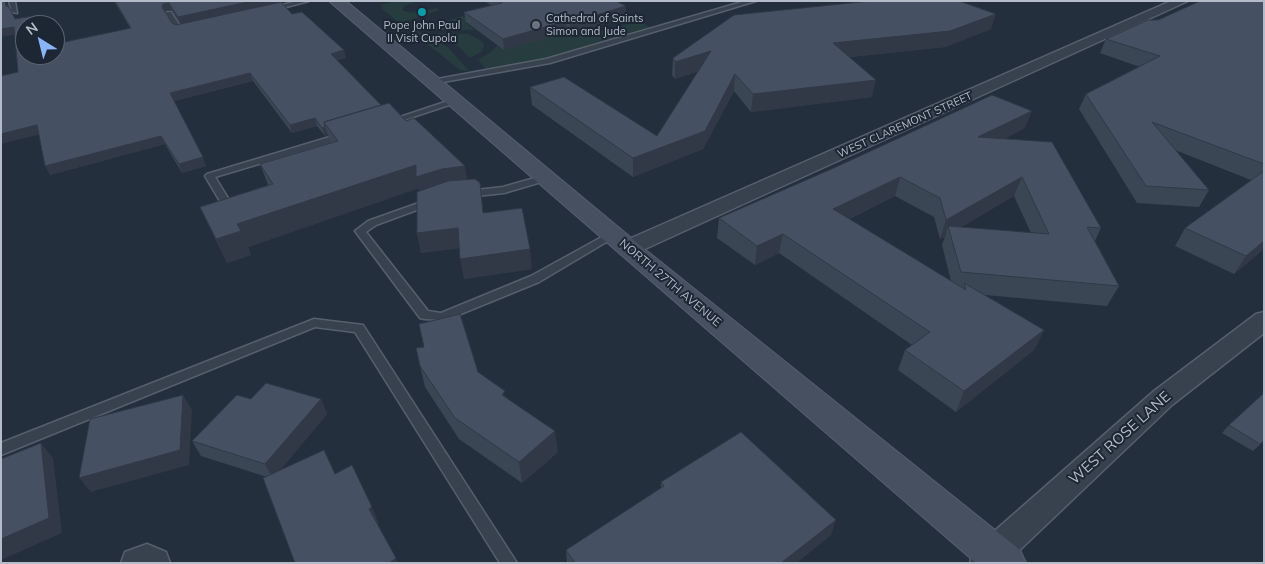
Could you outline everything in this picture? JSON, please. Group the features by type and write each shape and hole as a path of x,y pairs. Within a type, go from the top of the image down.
{"main road":[{"name":"NORTH 27TH AVENUE","path":"336,1 994,559"}],"street":[{"name":"WEST CLAREMONT STREET","path":"620,242 1182,1"},
{"name":"WEST ROSE LANE","path":"994,559 1162,398 1264,320"}],"lane":[{"path":"12,1 15,12"},
{"path":"261,11 306,1"},
{"path":"432,82 547,61 753,1"},
{"path":"169,13 178,28 196,24"},
{"path":"381,124 454,102"},
{"path":"232,213 210,176 353,133"},
{"path":"459,194 504,190 545,178"},
{"path":"442,198 372,222 360,231 424,315 442,317 620,242"},
{"path":"1,449 314,323 359,328 509,563"}],"green space":[{"path":"398,1 418,1 404,6 402,10 408,12 421,13 435,8 440,10 404,22 398,22 380,5"},
{"path":"463,16 471,21 466,23 475,30 437,30 429,26"},
{"path":"638,21 650,27 538,60 486,69 478,60 498,45 567,32 571,34 596,27 604,31"},
{"path":"416,30 448,47 469,71 460,70 412,32"},
{"path":"437,33 469,34 483,42 484,46 481,52 470,58 456,44"}],"building":[{"path":"1,1 5,1 6,6 9,7 15,19 15,38 14,27 1,29"},
{"path":"115,1 252,1 178,17 169,3 163,4 162,7 172,23 176,25 281,2 292,14 302,12 344,50 331,54 381,105 324,122 325,127 322,128 315,118 290,125 250,73 170,93 203,157 179,164 161,136 45,166 37,125 1,134 1,76 18,72 17,65 65,65 65,42 131,28"},
{"name":"Cathedral of Saints Simon and Jude","path":"500,1 616,1 626,6 570,23 566,21 503,39 464,12 502,3"},
{"path":"870,1 959,1 996,14 950,31 833,43 876,80 753,94 735,74 705,131 633,158 530,87 564,77 657,136 711,51 675,62 673,58 734,15"},
{"path":"1200,1 1264,1 1264,164 1152,122 1209,190 1146,186 1086,94 1160,56 1106,39 1148,20 1158,20"},
{"path":"992,95 1032,111 978,137 1052,142 1101,228 1087,227 1119,286 961,272 948,226 1049,234 1022,177 946,220 940,198 900,177 833,209 966,290 964,283 1044,330 964,391 905,350 930,332 783,234 757,246 719,218 836,167"},
{"path":"389,103 406,121 414,118 465,166 442,169 416,177 416,165 237,224 241,231 216,239 200,207 273,184 260,164 338,141 324,122"},
{"path":"1264,171 1264,241 1246,256 1185,228"},
{"path":"475,179 480,183 483,213 522,208 530,249 460,259 458,228 417,233 417,192 448,181"},
{"path":"460,314 478,372 505,391 502,395 555,431 519,462 455,418 420,366 416,348 424,347 419,324"},
{"path":"266,383 321,399 265,464 192,441 237,395 251,399"},
{"path":"1264,393 1264,440 1260,444 1229,425"},
{"path":"183,395 180,450 79,478 90,419"},
{"path":"741,432 836,520 781,563 575,563 566,550 664,486 661,482"},
{"path":"41,443 49,518 1,539 1,459"},
{"path":"324,450 335,474 352,465 372,507 369,509 396,558 389,563 295,563 263,478"}],"place":[{"name":"Pope John Paul II Visit Cupola","path":"422,12"},
{"name":"Cathedral of Saints Simon and Jude","path":"536,25"}]}
